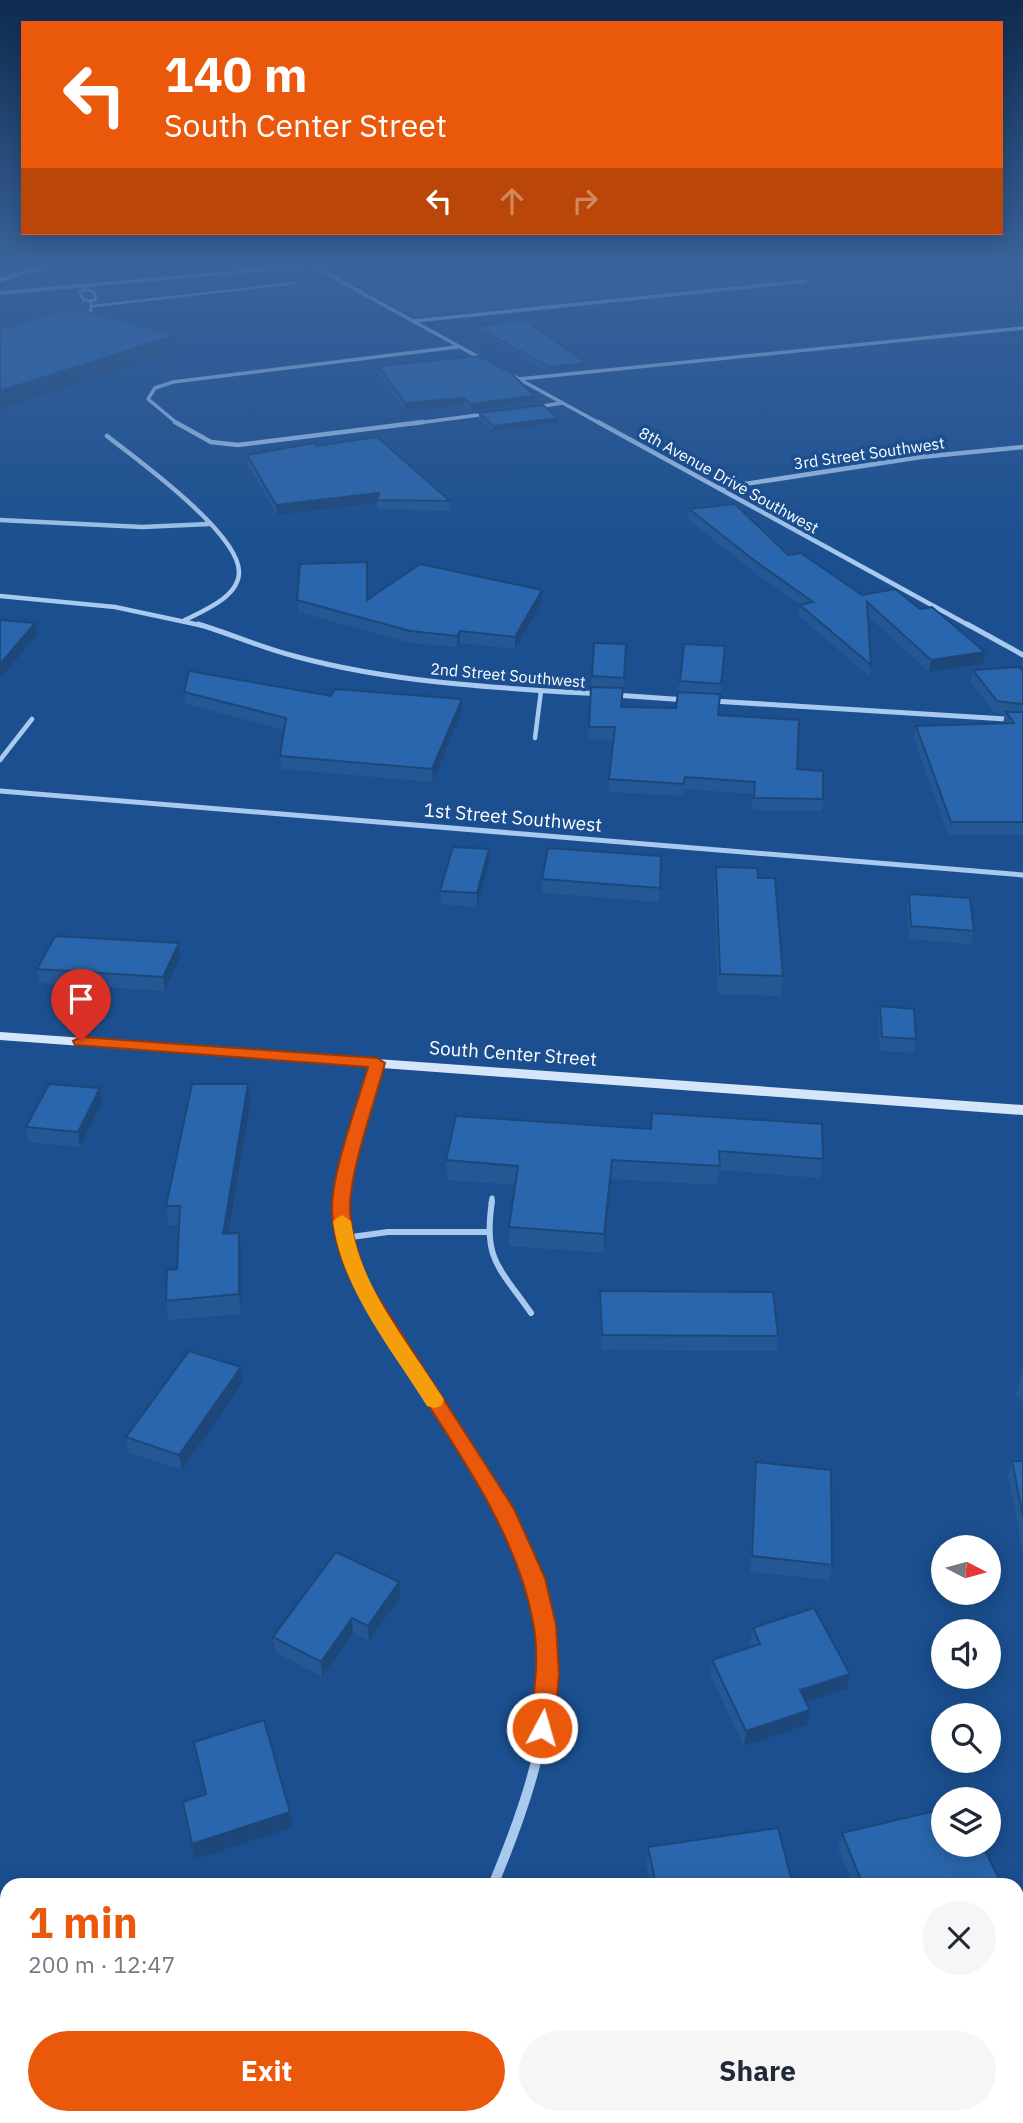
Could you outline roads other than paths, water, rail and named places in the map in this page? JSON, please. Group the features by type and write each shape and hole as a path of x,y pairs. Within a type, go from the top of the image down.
{"street":[{"path":"328,362 173,382 155,388 148,399 152,405 199,439 208,443 242,446 496,412"},
{"path":"519,379 686,362"},
{"name":"8th Avenue Drive Southwest","path":"498,368 1023,655"},
{"path":"523,409 563,403"},
{"path":"107,436 195,506 235,555 239,575 226,595 209,608 185,620"},
{"name":"3rd Street Southwest","path":"718,488 921,457 1023,447"},
{"path":"0,520 142,527 209,524"},
{"name":"2nd Street Southwest","path":"0,596 75,602 185,620 307,660 369,673 445,684 692,700"},
{"path":"706,701 1023,720"},
{"name":"1st Street Southwest","path":"0,791 1023,875"},
{"name":"South Center Street","path":"0,1036 1023,1110"},
{"path":"377,1063 343,1186 341,1210 344,1238 360,1284 507,1515 534,1578 545,1625 548,1674 539,1755 522,1816 496,1878"}],"lane":[{"path":"536,738 541,691"},
{"path":"0,760 32,719"},
{"path":"492,1198 487,1232 491,1255 531,1313"},
{"path":"344,1238 388,1232 487,1232"}]}
